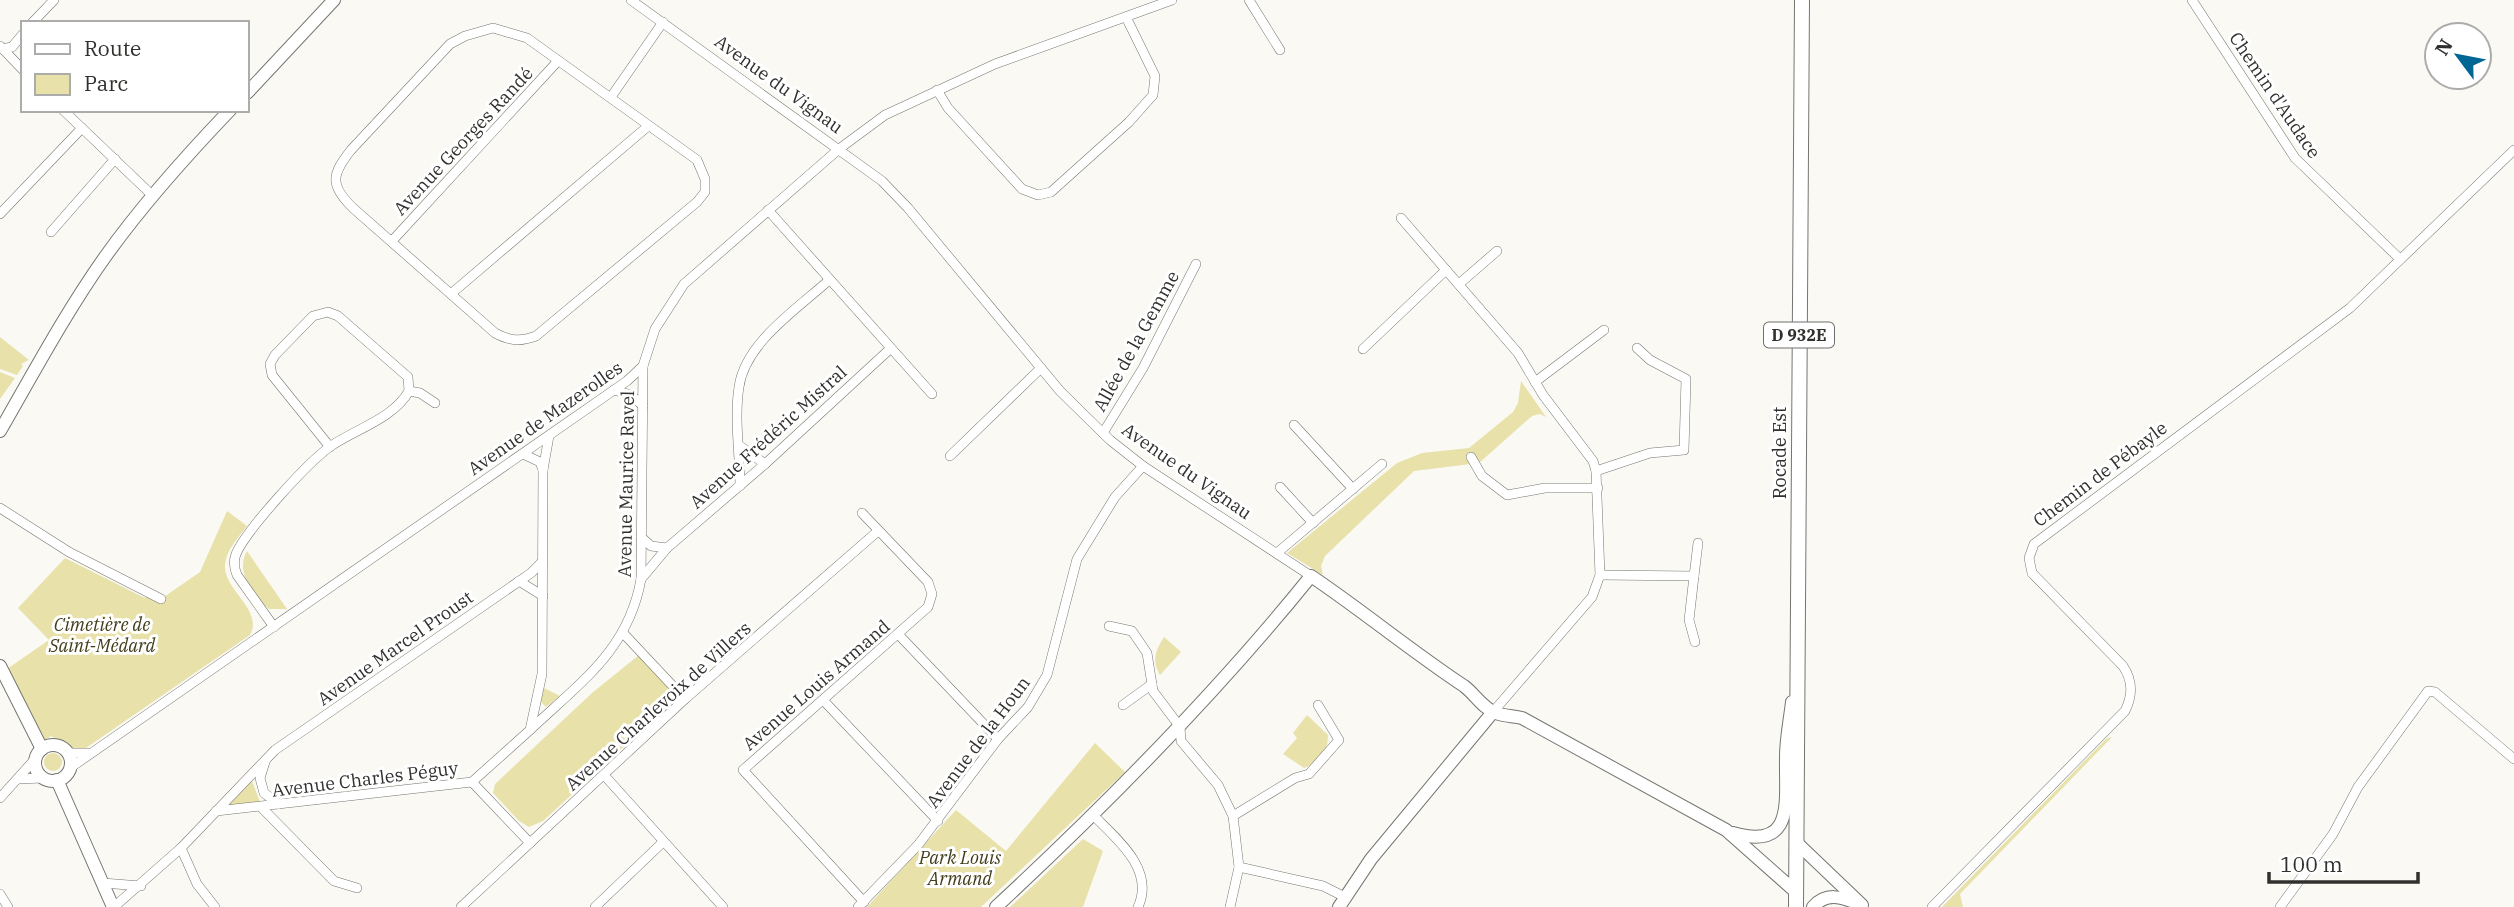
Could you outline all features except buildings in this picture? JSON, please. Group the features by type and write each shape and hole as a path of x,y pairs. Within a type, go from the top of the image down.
{"main road":[{"name":"Rocade Est","path":"1796,900 1801,0"}],"street":[{"path":"34,21 54,0"},
{"path":"248,92 334,0"},
{"name":"Avenue du Vignau","path":"631,0 882,181 908,208 1041,368 1102,433 1143,466 1378,623 1426,663 1475,694 1493,712 1522,718 1726,831"},
{"name":"Avenue de Mazerolles","path":"70,768 614,390 643,366 655,329 679,290 839,149 885,115 995,64 1172,0"},
{"path":"1249,0 1280,50"},
{"name":"Chemin d'Audace","path":"2192,0 2295,158 2400,259"},
{"path":"937,90 948,108 1022,189 1038,195 1051,192 1129,122 1153,95 1155,76 1126,17"},
{"path":"611,97 663,22"},
{"path":"493,28 527,38 557,62 611,97 647,127 697,160 705,179 705,192 698,202 536,336 515,341 495,334 340,196 335,176 351,150 450,44 465,36 493,28"},
{"path":"21,37 4,53 21,68"},
{"name":"Avenue Georges Randé","path":"392,241 557,62"},
{"path":"65,112 153,196"},
{"path":"0,431 74,302 108,253 153,196 228,112"},
{"path":"452,293 647,127"},
{"path":"0,214 82,128"},
{"path":"2400,259 2514,150"},
{"path":"51,232 115,159"},
{"path":"768,210 828,281 932,394"},
{"path":"1239,867 1324,886 1342,902 1371,859 1493,712 1581,613 1592,597 1600,575 1598,488 1593,461 1535,382 1518,353 1401,218"},
{"path":"1459,284 1497,251"},
{"name":"Chemin de Pébayle","path":"1932,907 2125,711 2129,703 2130,681 2123,666 2032,573 2029,558 2034,544 2329,324 2400,259"},
{"name":"Allée de la Gemme","path":"1102,433 1143,368 1196,264"},
{"path":"1363,349 1446,270"},
{"path":"740,485 739,387 746,363 761,342 828,281"},
{"path":"274,626 237,575 234,560 240,547 292,482 330,447 400,405 409,391 408,377 338,316 328,312 313,316 275,355 271,364 272,375 330,447"},
{"path":"1535,382 1604,330"},
{"path":"1596,471 1650,453 1684,450 1686,379 1650,360 1637,348"},
{"name":"Avenue Frédéric Mistral","path":"641,579 667,548 765,464 890,349"},
{"name":"Avenue Maurice Ravel","path":"530,730 607,658 624,634 636,606 641,579 643,366"},
{"path":"950,456 1041,368"},
{"path":"614,390 631,395 643,406"},
{"path":"409,391 421,393 435,403"},
{"path":"1294,425 1353,489"},
{"path":"530,730 542,674 543,470 549,436"},
{"path":"740,446 765,464"},
{"path":"523,454 540,463 543,470"},
{"path":"1471,457 1482,476 1507,495 1545,488 1598,488"},
{"path":"1277,553 1382,464"},
{"name":"Avenue de la Houn","path":"861,904 938,821 998,739 1028,707 1047,675 1077,559 1115,497 1143,466"},
{"path":"1280,487 1312,523"},
{"path":"0,508 69,552 161,599"},
{"path":"862,513 878,531"},
{"name":"Avenue Louis Armand","path":"861,904 743,770 929,607 932,594 928,582 878,531"},
{"name":"Avenue Charlevoix de Villers","path":"461,907 685,699 878,531"},
{"path":"640,537 650,546 667,548"},
{"path":"1695,642 1689,620 1698,543"},
{"name":"Avenue Marcel Proust","path":"113,907 141,886 181,848 265,760 542,562"},
{"path":"1600,575 1694,576"},
{"path":"996,907 1094,816 1180,727 1228,675 1311,576"},
{"path":"519,581 542,596"},
{"path":"1109,626 1132,631 1147,653 1153,691 1180,727 1181,741 1218,785 1233,816 1239,867 1230,907"},
{"path":"624,634 685,699"},
{"path":"898,634 998,739"},
{"path":"0,666 39,754 36,767 50,779 113,907"},
{"path":"1726,831 1759,839 1775,832 1784,821 1786,742 1797,671"},
{"path":"1123,705 1152,684"},
{"path":"2280,907 2333,834 2358,787 2428,691 2435,692 2514,759"},
{"path":"823,700 938,821"},
{"path":"1233,816 1295,778 1309,774 1339,740 1318,705"},
{"name":"Avenue Charles Péguy","path":"216,811 472,782 530,730"},
{"path":"0,798 39,754 56,745 69,753 88,753"},
{"path":"18,779 65,776 70,768 69,753"},
{"path":"265,760 260,778 264,793 279,804"},
{"path":"604,775 662,843 723,907"},
{"path":"472,782 530,843"},
{"path":"261,807 334,881 357,888"},
{"path":"1094,816 1138,864 1143,895 1138,907"},
{"path":"1726,831 1796,900"},
{"path":"594,907 662,843"},
{"path":"1797,843 1863,906"},
{"path":"181,848 197,884 215,907"},
{"path":"103,883 141,886"},
{"path":"0,894 8,907"},
{"path":"1813,907 1821,900 1833,897 1863,906"}],"green space":[{"path":"0,337 29,360 21,364 23,366 17,375 0,369"},
{"path":"0,372 15,378 0,399"},
{"path":"1521,381 1546,417 1540,414 1532,416 1479,463 1414,471 1325,556 1321,566 1323,575 1287,553 1397,463 1422,453 1469,448 1513,412 1518,403"},
{"name":"Cimetière de Saint-Médard","path":"227,511 247,526 230,549 225,565 230,583 252,617 250,635 83,750 75,750 51,736 45,740 7,669 49,640 18,608 65,558 145,598 148,593 161,599 200,572"},
{"path":"247,551 287,609 269,609 251,590 243,567"},
{"path":"1164,637 1181,652 1160,675 1156,655"},
{"path":"639,655 666,684 671,697 667,707 543,821 529,827 519,821 493,793 495,784 592,693"},
{"path":"544,688 560,696 546,707 540,701"},
{"path":"1307,715 1328,735 1322,756 1304,768 1283,754 1297,738 1293,733"},
{"path":"2112,737 1960,894 1963,907 1942,907 2106,739"},
{"name":"Park Louis Armand","path":"1095,743 1125,772 981,907 867,907 956,810 1006,851"},
{"path":"53,753 59,756 62,762 59,768 53,771 47,768 44,762 47,756"},
{"path":"252,781 260,802 228,806 228,805"},
{"path":"1083,839 1103,851 1083,907 1010,907"}]}
